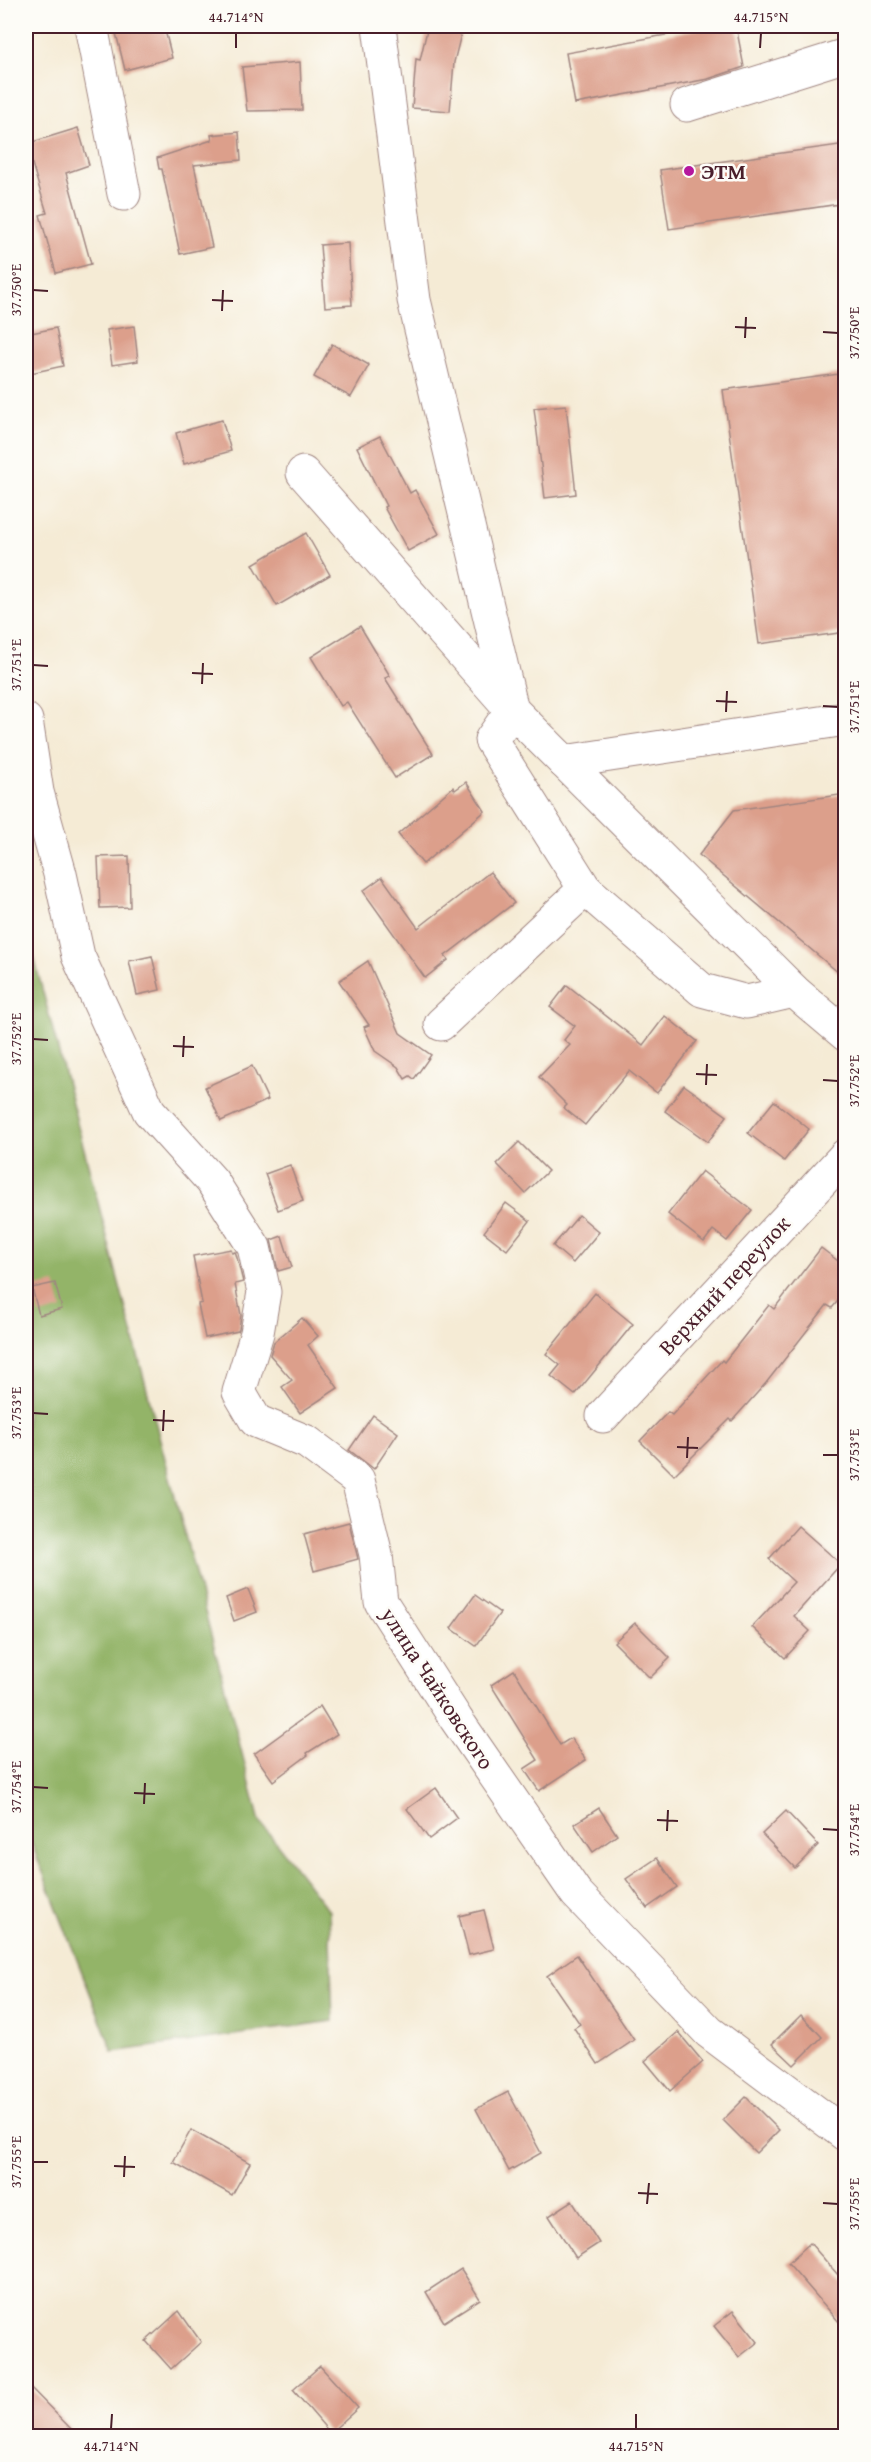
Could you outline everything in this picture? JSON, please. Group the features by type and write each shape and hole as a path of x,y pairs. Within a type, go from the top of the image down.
{"street":[{"path":"91,26 124,194"},
{"path":"379,26 414,300 512,710 491,740 585,889 702,990 747,1002 794,991"},
{"path":"687,105 846,55"},
{"path":"303,473 512,710 794,991 846,1035"},
{"path":"564,762 846,719"},
{"name":"улица Чайковского","path":"26,720 37,792 60,874 78,956 149,1111 212,1181 254,1247 264,1292 257,1332 239,1392 256,1421 307,1442 358,1480 376,1555 381,1602 456,1719 576,1893 709,2032 846,2135"},
{"path":"441,1024 585,889"},
{"name":"Верхний переулок","path":"603,1416 846,1155"}],"green space":[{"path":"26,927 260,1822 329,1911 333,2021 113,2052 26,1829"}],"building":[{"path":"128,26 164,26 172,58 125,70 115,29"},
{"path":"428,26 463,26 454,62 450,111 412,108 416,59 420,60"},
{"path":"715,26 736,26 744,67 708,79 575,104 566,53"},
{"path":"300,62 302,110 247,111 242,67"},
{"path":"78,128 89,165 66,173 91,264 56,273 40,215 47,213 26,144"},
{"path":"239,132 241,160 194,165 212,247 180,254 162,169 159,169 157,158 212,140 211,135"},
{"path":"846,144 846,203 669,229 660,170"},
{"path":"348,243 352,305 325,307 320,245"},
{"path":"134,326 138,361 112,365 107,330"},
{"path":"56,328 63,366 26,374 26,334"},
{"path":"332,344 369,365 351,397 314,377"},
{"path":"846,373 846,632 759,644 723,390"},
{"path":"566,405 576,494 545,498 534,408"},
{"path":"222,420 231,451 184,464 176,433"},
{"path":"380,436 410,493 415,490 439,534 408,551 384,507 386,506 357,447"},
{"path":"306,533 330,575 277,606 253,564"},
{"path":"360,626 390,676 385,678 433,754 395,778 347,702 341,706 311,657"},
{"path":"466,782 485,811 423,864 398,834 453,787 455,790"},
{"path":"846,794 846,979 699,855 734,810"},
{"path":"129,856 130,907 100,908 98,857"},
{"path":"490,872 514,903 445,956 448,960 425,978 363,891 382,877 418,928"},
{"path":"152,956 160,990 137,995 129,961"},
{"path":"368,961 400,1033 431,1055 414,1079 410,1076 405,1079 398,1067 375,1051 364,1027 369,1025 339,981"},
{"path":"567,985 643,1045 665,1016 697,1041 657,1093 629,1071 585,1125 564,1108 567,1105 539,1077 570,1045 564,1040 575,1026 550,1007"},
{"path":"252,1066 268,1100 221,1121 205,1087"},
{"path":"684,1085 727,1116 708,1142 665,1111"},
{"path":"774,1101 809,1129 784,1161 748,1133"},
{"path":"519,1142 548,1171 525,1193 497,1164"},
{"path":"290,1165 303,1201 278,1210 265,1174"},
{"path":"702,1171 752,1210 727,1241 713,1230 704,1242 668,1214"},
{"path":"506,1203 530,1221 507,1250 484,1232"},
{"path":"579,1215 599,1232 573,1263 553,1246"},
{"path":"282,1236 292,1267 278,1271 271,1240"},
{"path":"821,1248 846,1267 846,1291 832,1308 827,1305 766,1383 732,1421 730,1419 674,1475 640,1441 668,1412 672,1415 722,1360 724,1362 769,1305 774,1309"},
{"path":"231,1249 232,1253 236,1254 243,1282 235,1284 241,1315 239,1329 205,1338 198,1304 202,1303 193,1256"},
{"path":"55,1283 62,1309 39,1315 32,1288"},
{"path":"595,1293 633,1324 575,1395 551,1376 560,1365 546,1354"},
{"path":"302,1318 318,1336 308,1345 338,1388 300,1413 282,1387 292,1380 270,1355 274,1342"},
{"path":"373,1415 398,1433 374,1469 349,1450"},
{"path":"349,1522 358,1559 314,1571 304,1534"},
{"path":"798,1526 841,1564 794,1616 810,1631 785,1658 752,1627 794,1582 769,1559"},
{"path":"248,1589 257,1612 234,1621 226,1598"},
{"path":"475,1595 500,1613 476,1646 451,1628"},
{"path":"635,1623 670,1658 650,1678 614,1642"},
{"path":"514,1670 560,1745 571,1738 586,1760 539,1791 524,1769 538,1760 491,1685"},
{"path":"320,1706 337,1734 307,1753 308,1755 273,1781 254,1754"},
{"path":"436,1788 457,1818 429,1839 407,1809"},
{"path":"599,1808 617,1835 593,1852 574,1824"},
{"path":"786,1811 818,1845 795,1868 762,1834"},
{"path":"657,1858 677,1887 647,1908 626,1879"},
{"path":"484,1910 494,1949 469,1955 459,1916"},
{"path":"577,1955 634,2040 598,2064 574,2028 580,2024 547,1976"},
{"path":"801,2015 822,2037 794,2065 772,2044"},
{"path":"678,2032 703,2062 670,2091 645,2061"},
{"path":"508,2092 541,2153 509,2171 476,2109"},
{"path":"746,2097 779,2130 756,2153 723,2120"},
{"path":"191,2130 250,2163 232,2195 173,2162"},
{"path":"572,2201 599,2243 576,2258 549,2216"},
{"path":"810,2243 846,2284 846,2330 788,2263"},
{"path":"461,2269 480,2299 444,2322 426,2292"},
{"path":"179,2311 201,2342 171,2369 146,2341"},
{"path":"733,2311 758,2342 739,2357 714,2326"},
{"path":"320,2366 358,2408 330,2433 293,2390"},
{"path":"26,2383 78,2436 26,2436"}],"place":[{"name":"ЭТМ","path":"689,171"}]}
